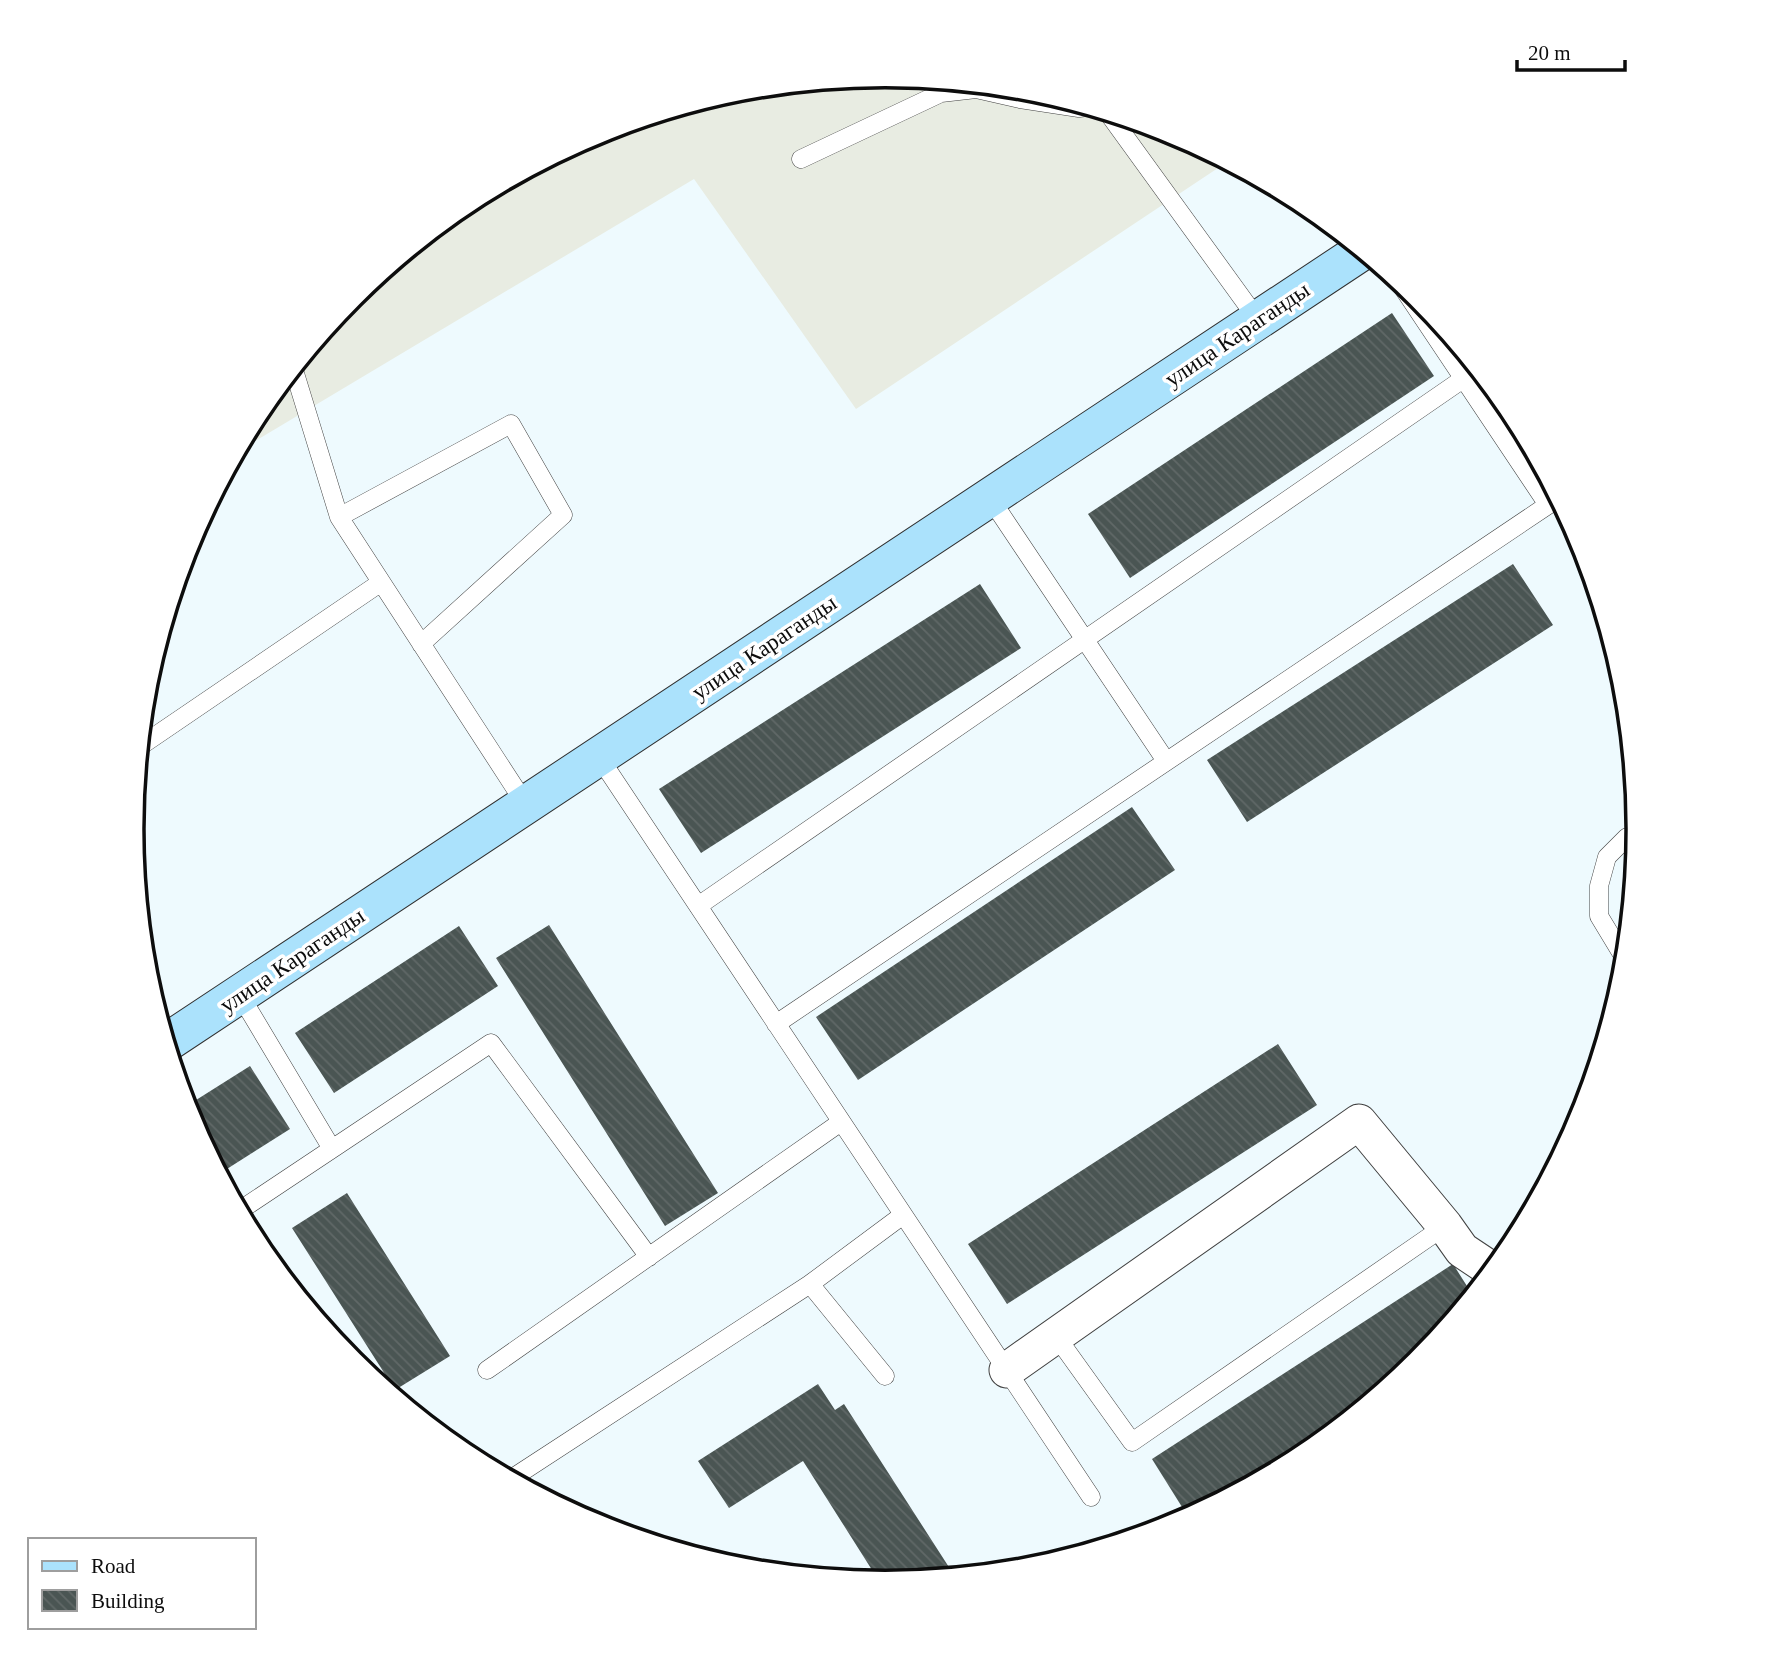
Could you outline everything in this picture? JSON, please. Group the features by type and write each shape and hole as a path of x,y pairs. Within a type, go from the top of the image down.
{"main road":[{"name":"улица Караганды","path":"174,1038 1354,256"}],"street":[{"path":"1007,1370 1359,1122 1462,1250 1483,1264"}],"lane":[{"path":"801,159 942,93 956,91"},
{"path":"1117,125 1258,320"},
{"path":"776,1024 1548,505 1427,325"},
{"path":"296,378 339,517 526,806"},
{"path":"698,906 1463,379"},
{"path":"339,517 511,424 563,515 421,644"},
{"path":"990,498 1166,761"},
{"path":"149,740 380,583"},
{"path":"599,757 1091,1497"},
{"path":"1616,944 1599,916 1600,886 1607,857 1626,838"},
{"path":"240,995 332,1149"},
{"path":"247,1206 491,1043 649,1257"},
{"path":"487,1370 841,1122"},
{"path":"520,1473 810,1284 903,1215"},
{"path":"1056,1336 1132,1443 1445,1226"},
{"path":"810,1284 885,1376"}],"shaded area":[{"path":"836,89 933,89 1029,102 1076,113 1168,144 1219,168 856,409 694,179 252,443 297,377 327,340 396,271 433,241 473,212 557,164 646,127 693,113 740,102"}],"building":[{"path":"1392,313 1434,376 1130,578 1088,514"},
{"path":"1513,564 1553,625 1247,822 1207,760"},
{"path":"980,584 1021,648 701,853 659,789"},
{"path":"1132,807 1175,870 858,1080 816,1017"},
{"path":"549,925 718,1193 665,1226 496,958"},
{"path":"459,926 498,986 334,1093 295,1033"},
{"path":"1278,1044 1317,1105 1007,1304 968,1244"},
{"path":"250,1066 290,1129 227,1169 196,1100"},
{"path":"347,1193 450,1356 398,1388 387,1377 292,1228"},
{"path":"1453,1264 1467,1286 1442,1317 1373,1386 1296,1445 1255,1470 1182,1507 1152,1459"},
{"path":"818,1384 835,1410 844,1404 948,1566 872,1569 803,1461 729,1508 698,1461"}]}
